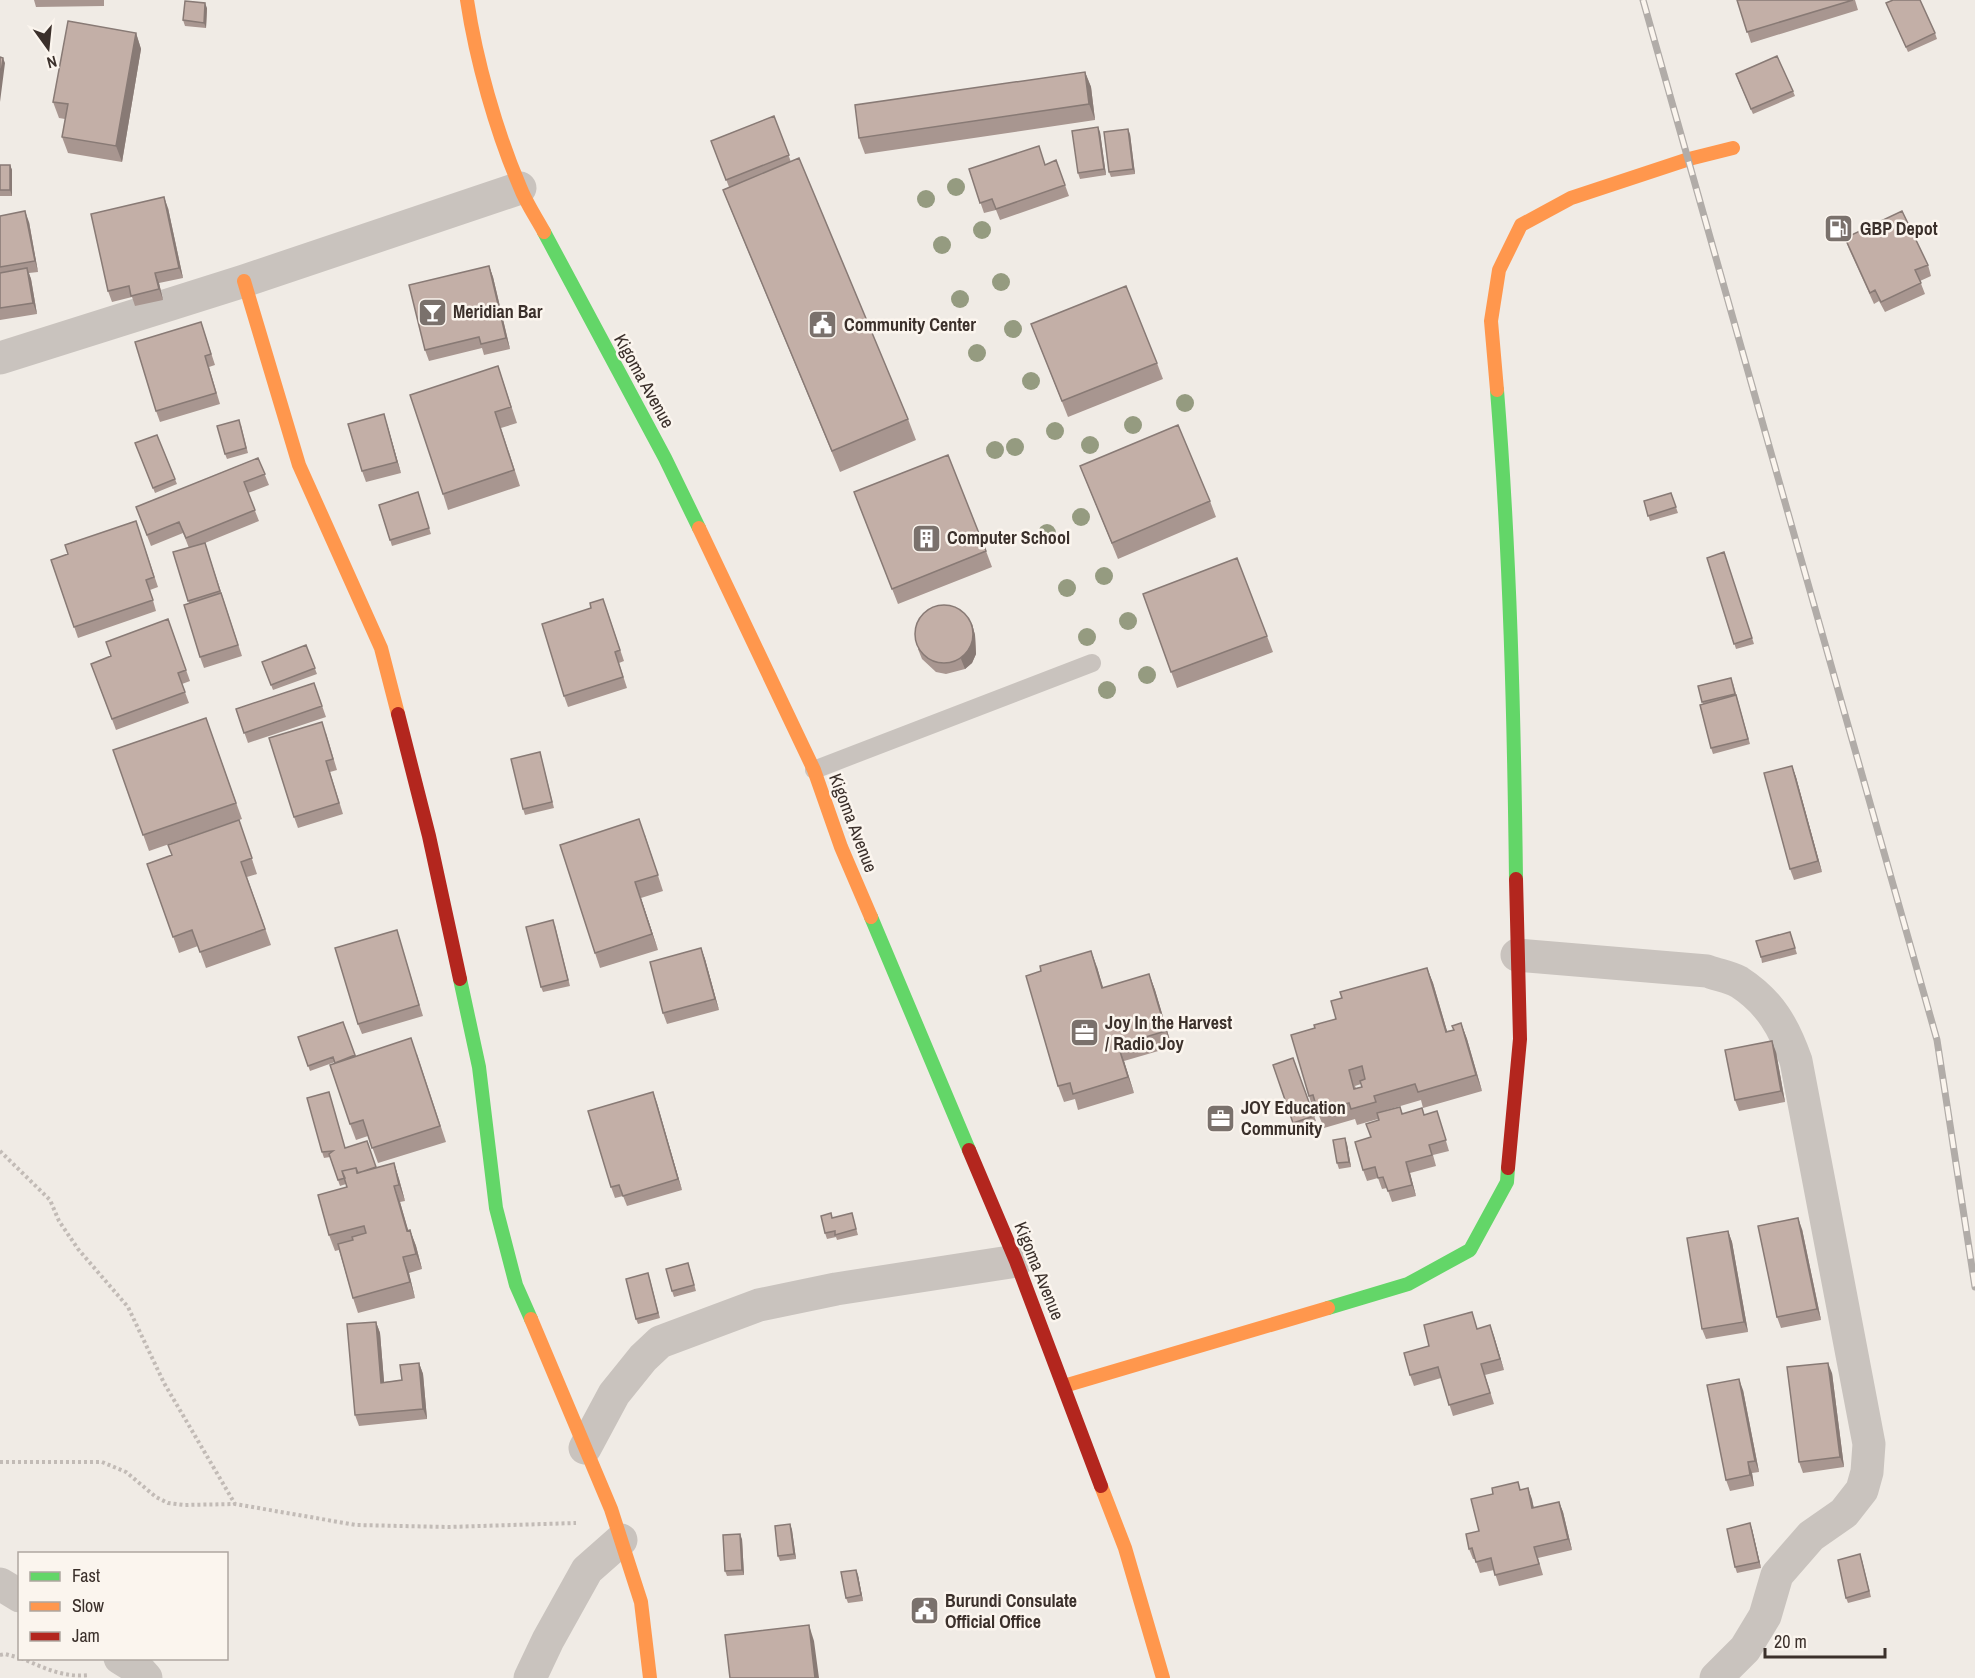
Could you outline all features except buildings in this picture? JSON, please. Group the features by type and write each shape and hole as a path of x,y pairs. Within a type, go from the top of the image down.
{"street":[{"name":"Kigoma Avenue","path":"467,0 471,27 492,107 520,188 665,458 814,770 841,847 1017,1261 1125,1548 1163,1678"},
{"path":"1064,1386 1407,1284 1470,1250 1507,1182 1521,1039 1517,955 1514,685 1504,479 1491,321 1499,270 1521,225 1571,198 1689,159 1733,148"},
{"path":"0,358 244,281 520,188"},
{"path":"244,281 299,465 381,648 429,836 479,1067 496,1208 516,1285 618,1531 641,1602 650,1678"},
{"path":"1517,955 1707,971 1737,981 1761,999 1785,1031 1796,1061 1869,1444 1867,1472 1862,1490 1844,1513 1811,1536 1777,1575 1765,1616 1745,1649 1716,1678"},
{"path":"585,1448 614,1394 643,1358 660,1342 759,1305 836,1289 1017,1261"},
{"path":"530,1678 548,1640 587,1570 618,1531"},
{"path":"0,1584 18,1595"}],"lane":[{"path":"814,770 1092,663"}],"path":[{"path":"0,1151 50,1200 59,1221 78,1249 128,1307 164,1383 235,1504"},
{"path":"0,1462 102,1462 126,1472 156,1497 168,1503 235,1504 356,1525 618,1531"},
{"path":"0,1655 18,1657"},
{"path":"25,1660 59,1675 79,1677 134,1669"}],"railway":[{"path":"1643,0 1937,1040 1975,1287"}],"traffic: fast":[{"path":"544,232 665,458 699,528"},
{"path":"1497,390 1511,634 1516,879"},
{"path":"871,917 969,1150"},
{"path":"460,979 479,1067 496,1208 516,1285 531,1319"},
{"path":"1328,1308 1408,1284 1470,1250 1507,1182 1508,1168"}],"traffic: slow":[{"path":"467,0 481,71 495,119 522,193 544,232"},
{"path":"1497,390 1491,321 1499,270 1521,225 1571,198 1689,159 1733,148"},
{"path":"244,281 299,465 381,648 398,714"},
{"path":"699,528 814,770 841,847 871,917"},
{"path":"1064,1386 1328,1308"},
{"path":"531,1319 611,1509 641,1602 650,1678"},
{"path":"1101,1486 1125,1548 1163,1678"}],"traffic: jam":[{"path":"398,714 429,836 460,979"},
{"path":"1508,1168 1520,1039 1516,879"},
{"path":"969,1150 1016,1261 1101,1486"}],"place":[{"name":"GBP Depot","path":"1839,229"},
{"name":"Meridian Bar","path":"432,312"},
{"name":"Community Center","path":"823,325"},
{"name":"Computer School","path":"926,538"},
{"name":"Joy In the Harvest / Radio Joy","path":"1084,1033"},
{"name":"JOY Education Community","path":"1220,1118"},
{"name":"Burundi Consulate Official Office","path":"924,1611"}]}
